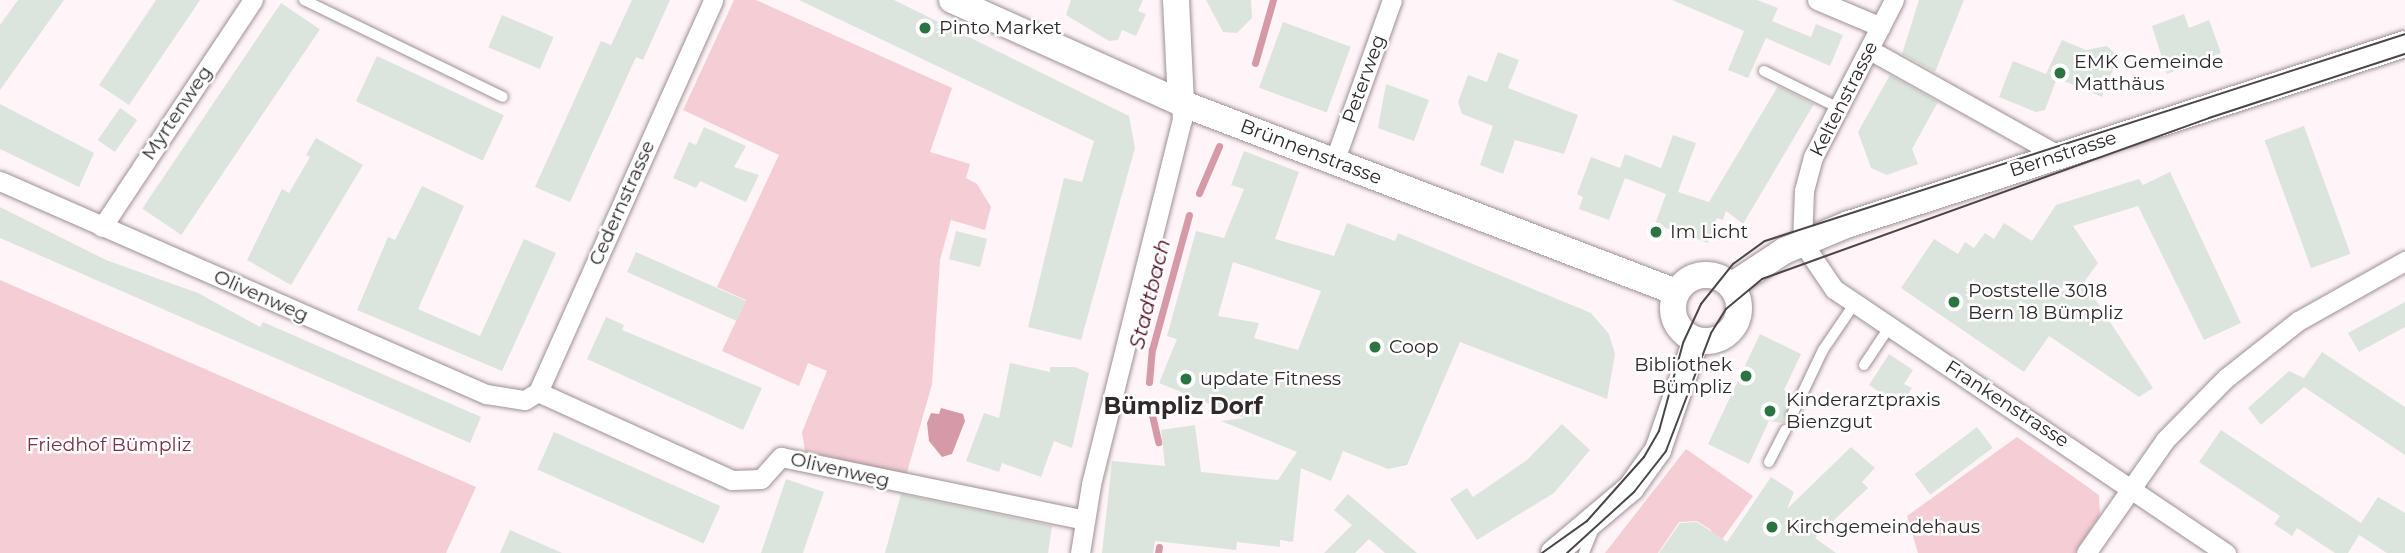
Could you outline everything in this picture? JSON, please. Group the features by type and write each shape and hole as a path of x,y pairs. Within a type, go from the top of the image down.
{"street":[{"name":"Myrtenweg","path":"102,227 253,0"},
{"name":"Cedernstrasse","path":"531,396 713,0"},
{"name":"Brünnenstrasse","path":"952,0 1181,103 1335,159 1676,292"},
{"path":"1080,553 1084,520 1182,120 1176,0"},
{"name":"Peterweg","path":"1335,159 1392,0"},
{"path":"1817,0 1881,27"},
{"name":"Keltenstrasse","path":"1802,242 1807,175 1894,0"},
{"name":"Bernstrasse","path":"1731,286 1802,242 2058,155 2405,44"},
{"path":"1870,50 2058,155"},
{"name":"Olivenweg","path":"0,181 486,394 531,396 732,480 761,479 781,457 1084,520"},
{"name":"Frankenstrasse","path":"1802,242 1835,289 2226,553"},
{"path":"2086,553 2129,488 2192,411 2266,344 2330,300 2405,261"},
{"path":"1704,274 1731,286 1739,309 1733,327 1718,339 1696,340 1674,318 1676,292 1704,274"},
{"path":"1555,553 1596,521 1631,488 1658,450 1696,340"}],"lane":[{"path":"304,0 503,97"},
{"path":"1764,71 1839,108"},
{"path":"1792,415 1823,350 1855,303"},
{"path":"1864,365 1890,326"},
{"path":"1769,462 1785,429"},
{"path":"1584,553 1596,521"}],"green space":[{"path":"734,0 756,0 952,88 930,152 970,164 966,178 977,184 991,207 985,230 951,220 940,260 932,384 906,476 805,451 802,432 827,371 808,363 799,386 722,351 746,300 717,287 779,155 683,110"},
{"name":"Friedhof Bümpliz","path":"0,280 476,487 446,553 0,553"},
{"path":"2017,437 2099,495 2100,515 2075,553 1918,553 1907,516"},
{"path":"1686,449 1753,496 1716,548 1711,530 1697,521 1679,522 1658,553 1605,553"}],"shaded area":[{"path":"941,408 963,414 965,421 952,454 942,457 929,441 927,423 931,413 939,414"}],"building":[{"path":"18,0 64,0 0,90 0,25"},
{"path":"156,0 200,0 129,105 99,85"},
{"path":"632,0 670,0 643,60 636,57 570,202 535,187 601,41 611,45"},
{"path":"799,0 894,0 1129,116 1135,148 1081,340 1028,327 1064,178 1082,182 1094,141"},
{"path":"1071,0 1143,0 1138,11 1146,14 1136,36 1122,30 1118,40 1109,41 1066,15"},
{"path":"1206,0 1251,0 1252,18 1237,33 1223,32"},
{"path":"1672,0 1757,0 1778,8 1772,21 1811,37 1816,24 1843,35 1830,66 1766,38 1748,78 1728,70 1744,31"},
{"path":"1919,0 1964,0 1935,72 1902,54"},
{"path":"281,3 320,29 181,235 142,209"},
{"path":"2184,14 2189,28 2209,20 2221,53 2167,74 2152,26"},
{"path":"502,15 554,37 540,69 488,47"},
{"path":"1283,22 1351,47 1327,112 1259,88"},
{"path":"2062,40 2086,50 2107,46 2118,57 2102,97 2057,78 2045,110 2036,112 1999,97 2013,61 2046,74"},
{"path":"1498,52 1519,60 1508,88 1578,115 1564,154 1515,140 1503,174 1480,165 1493,126 1462,114 1458,102 1468,75 1487,82"},
{"path":"377,56 504,115 483,160 356,101"},
{"path":"1890,75 1938,102 1912,149 1918,164 1887,175 1871,168 1858,132"},
{"path":"1386,84 1429,100 1414,141 1378,128"},
{"path":"1778,86 1814,104 1743,224 1726,211 1723,220 1717,218 1708,243 1655,224 1666,194 1625,178 1609,220 1579,209 1583,197 1577,194 1591,157 1620,168 1625,154 1661,168 1673,135 1696,143 1678,192 1709,202"},
{"path":"0,104 94,153 79,187 0,149"},
{"path":"120,108 137,120 115,152 98,140"},
{"path":"2304,126 2351,254 2311,268 2265,140"},
{"path":"704,127 746,146 734,167 759,175 746,202 700,181 696,188 673,178 689,142 696,145"},
{"path":"316,138 363,165 291,285 247,260 282,189 289,193 310,157 306,155"},
{"path":"1244,151 1299,172 1275,239 1334,256 1347,223 1395,241 1398,233 1591,313 1609,334 1615,354 1607,399 1460,342 1407,465 1388,469 1343,451 1331,481 1301,468 1293,542 1280,540 1280,547 1237,542 1236,550 1155,541 1153,553 1102,553 1112,461 1165,466 1161,430 1195,425 1201,472 1278,480 1297,452 1221,421 1244,418 1159,383 1177,339 1167,336 1196,231 1224,238 1244,189 1231,185","holes":["1233,262 1321,291 1298,350 1254,338 1259,323 1218,316"]},
{"path":"2170,172 2241,323 2204,340 2138,206 2073,226 2098,263 2084,282 2153,388 2139,397 2049,336 2024,372 1901,288 1934,239 1958,254 1965,242 1974,248 1985,233 1994,239 2004,223 2032,241 2056,205 2139,179 2143,185"},
{"path":"422,186 464,206 418,309 480,336 524,239 556,253 502,371 357,310 388,237 395,240"},
{"path":"0,207 106,260 198,293 260,327 263,322 481,417 470,443 0,238"},
{"path":"956,231 987,239 980,267 949,259"},
{"path":"636,252 746,301 737,321 627,272"},
{"path":"2405,302 2405,327 2359,352 2348,333"},
{"path":"606,317 624,325 622,330 762,388 743,430 587,359"},
{"path":"1760,334 1801,354 1784,390 1794,394 1786,420 1797,421 1808,401 1792,433 1789,424 1769,421 1749,464 1708,444"},
{"path":"2322,352 2405,407 2405,455 2304,387 2261,425 2248,408 2289,371 2304,378"},
{"path":"1889,354 1913,370 1904,384 1912,388 1900,406 1869,385"},
{"path":"1010,363 1050,372 1050,367 1075,367 1089,373 1072,448 1054,441 1041,477 1002,463 999,472 966,461 984,413 999,418"},
{"path":"1562,424 1590,450 1554,493 1477,540 1450,499 1467,488 1473,497 1527,460"},
{"path":"1977,427 1993,448 1930,495 1915,474"},
{"path":"2221,430 2361,523 2378,497 2405,513 2405,553 2387,553 2359,535 2348,553 2335,553 2297,528 2292,536 2274,524 2280,516 2199,462"},
{"path":"554,432 720,506 704,543 537,469"},
{"path":"1851,447 1875,468 1862,482 1868,488 1815,538 1836,553 1659,553 1680,523 1697,522 1727,542 1771,477 1794,492 1787,509"},
{"path":"786,479 824,492 803,553 761,553"},
{"path":"901,494 1052,526 1048,553 885,553"},
{"path":"1348,494 1417,553 1385,553 1369,539 1355,553 1324,553 1352,525 1334,510"},
{"path":"510,530 562,553 500,553"}],"waterway":[{"name":"Stadtbach","path":"1255,63 1273,0"},
{"name":"Stadtbach","path":"1199,193 1219,146"},
{"name":"Stadtbach","path":"1149,382 1152,350 1189,215"},
{"name":"Stadtbach","path":"1152,415 1158,442"},
{"name":"Stadtbach","path":"1158,553 1159,547"}],"tram line":[{"path":"1542,553 1587,521 1644,457 1659,431 1683,343 1701,304 1733,264 1765,241 2405,34"},
{"path":"1567,553 1634,492 1666,451 1711,333 1726,309 1762,279 2209,118 2405,54"}],"place":[{"name":"Pinto Market","path":"925,28"},
{"name":"EMK Gemeinde Matthäus","path":"2060,73"},
{"name":"Im Licht","path":"1656,232"},
{"name":"Poststelle 3018 Bern 18 Bümpliz","path":"1954,302"},
{"name":"Coop","path":"1375,347"},
{"name":"Bibliothek Bümpliz","path":"1746,376"},
{"name":"update Fitness","path":"1186,379"},
{"name":"Kinderarztpraxis Bienzgut","path":"1770,411"},
{"name":"Kirchgemeindehaus","path":"1772,527"}],"district":[{"name":"Bümpliz Dorf","path":"1183,406"}]}
